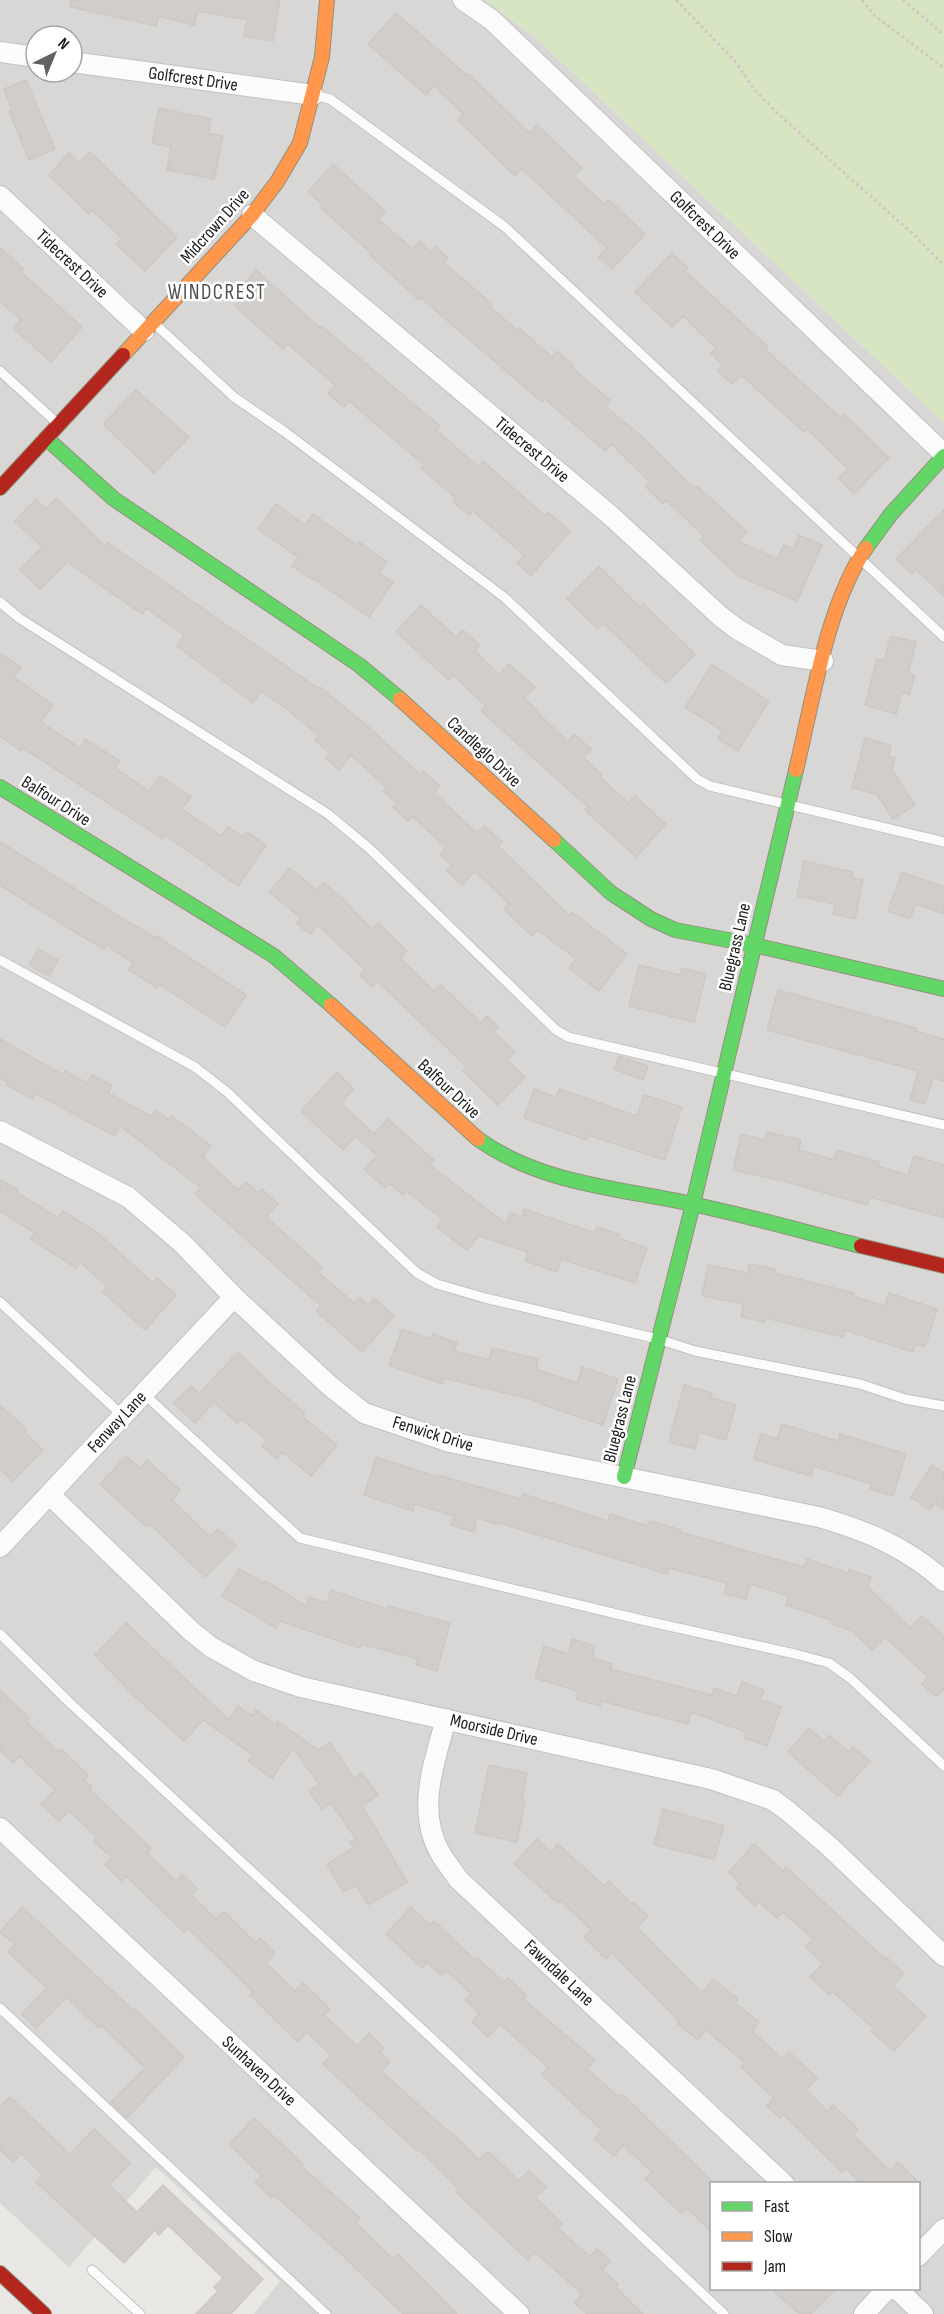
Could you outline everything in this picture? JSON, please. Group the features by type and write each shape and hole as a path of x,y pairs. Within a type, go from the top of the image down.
{"street":[{"name":"Midcrown Drive","path":"0,488 252,215 277,182 300,143 322,57 327,0"},
{"name":"Golfcrest Drive","path":"463,0 492,20 944,455"},
{"path":"0,52 24,55"},
{"name":"Golfcrest Drive","path":"84,64 313,95"},
{"name":"Tidecrest Drive","path":"0,196 148,326"},
{"name":"Tidecrest Drive","path":"252,215 611,516 720,616 737,629 782,655 823,661"},
{"name":"Candleglo Drive","path":"46,438 114,499 359,665 404,702 610,893 651,919 675,930 754,945 944,989"},
{"name":"Bluegrass Lane","path":"624,1477 693,1204 839,598 859,557 878,528 944,455"},
{"name":"Balfour Drive","path":"0,787 274,956 317,992 469,1132 497,1152 540,1172 577,1182 693,1204 944,1266"},
{"name":"Fenwick Drive","path":"0,1131 128,1197 182,1244 234,1297 330,1386 364,1413 450,1442 819,1517 855,1528 906,1551 944,1581"},
{"name":"Fenway Lane","path":"1,1543 50,1495 234,1297"},
{"name":"Moorside Drive","path":"50,1495 191,1631 232,1660 278,1680 711,1779 773,1800 830,1847 944,1956"},
{"name":"Fawndale Lane","path":"446,1719 433,1761 427,1796 432,1832 441,1855 458,1878 782,2182"},
{"name":"Sunhaven Drive","path":"0,1828 519,2314"},
{"path":"920,2254 944,2229"},
{"path":"0,2273 44,2314"},
{"path":"864,2314 887,2290"},
{"path":"897,2290 923,2314"}],"lane":[{"path":"313,95 330,99 505,227 944,637"},
{"path":"148,326 234,398 285,432 504,597 697,779 710,786 944,842"},
{"path":"0,371 58,424"},
{"path":"0,602 20,618 328,814 370,849 556,1030 582,1042 944,1125"},
{"path":"0,960 195,1067 227,1092 417,1273 437,1284 485,1298 658,1339 695,1351 860,1384 905,1399 944,1406"},
{"path":"0,1302 123,1416"},
{"path":"144,1394 300,1538 642,1620 795,1654 829,1664 850,1678 944,1766"},
{"path":"0,1634 70,1703 416,2023 724,2314"},
{"path":"0,2008 326,2314"},
{"path":"92,2270 139,2314"}],"path":[{"path":"676,0 734,60 755,90 777,113 914,234 944,265"},
{"path":"862,0 875,16 944,68"},
{"path":"903,0 944,34"}],"shaded area":[{"path":"0,0 485,0 537,39 944,423 944,2314 254,2314 280,2281 156,2167 69,2267 0,2203"}],"green space":[{"path":"485,0 944,0 944,423 537,39"}],"building":[{"path":"71,0 280,0 273,41 244,36 247,20 198,11 194,25 159,16 156,26 70,7"},
{"path":"396,13 468,76 469,74 529,133 537,125 582,168 574,176 604,204 608,199 645,234 612,269 599,257 607,248 522,169 515,176 458,120 463,114 434,86 426,95 368,44"},
{"path":"24,81 24,84 28,84 55,149 29,160 9,111 12,110 4,89"},
{"path":"159,108 211,119 208,133 223,136 214,179 167,170 171,147 152,143"},
{"path":"90,152 177,237 145,271 116,244 122,238 92,210 89,214 49,175 69,153 79,163"},
{"path":"333,164 385,211 378,219 413,249 420,241 431,252 436,247 448,258 444,263 492,304 490,307 517,330 519,328 552,357 557,351 574,366 572,368 610,400 605,406 640,435 694,489 697,486 747,532 738,541 777,559 784,545 793,549 799,535 822,545 797,601 737,575 700,540 704,536 666,500 663,504 645,486 650,482 611,444 605,451 545,399 542,402 421,298 419,300 370,255 371,253 321,208 323,205 308,192"},
{"path":"0,247 23,269 20,271 82,327 51,362 13,328 21,320 0,301"},
{"path":"672,253 688,268 685,271 768,347 765,349 841,418 844,414 889,458 854,494 839,478 848,469 807,429 804,432 741,375 732,384 718,371 723,365 711,353 716,348 683,316 672,327 635,292"},
{"path":"256,270 319,327 321,326 440,426 436,430 479,467 483,461 545,516 548,512 570,531 531,576 517,563 524,555 473,511 469,515 453,502 456,498 421,468 424,465 349,401 344,407 328,394 335,385 288,344 283,349 235,306 241,300 234,295"},
{"path":"136,390 189,437 154,473 103,424"},
{"path":"56,498 105,546 107,542 319,689 320,687 372,730 420,775 423,771 440,786 434,793 477,833 485,826 502,842 498,846 570,916 572,912 627,954 599,991 569,968 576,959 538,930 532,936 504,909 509,904 475,871 462,885 447,871 452,866 440,854 446,847 413,817 408,821 393,807 397,803 383,791 386,787 351,755 339,770 326,758 330,753 315,741 319,736 288,710 261,691 253,703 177,646 184,635 146,608 142,614 67,562 40,589 20,570 42,547 15,521 36,499 46,509"},
{"path":"276,504 305,525 313,514 357,545 359,542 387,562 379,573 393,582 369,617 292,566 298,557 258,529"},
{"path":"944,510 944,596 916,569 912,574 896,559"},
{"path":"599,566 640,607 643,604 695,654 666,683 603,623 597,628 567,599"},
{"path":"421,605 456,637 463,630 480,645 475,651 499,675 509,664 535,687 524,698 538,713 568,742 574,734 591,749 583,757 602,775 600,777 628,803 635,796 666,824 636,857 585,810 588,807 481,711 486,706 453,675 449,680 396,632"},
{"path":"891,636 916,642 908,673 915,675 909,695 902,692 896,714 865,705 877,659 884,661"},
{"path":"0,653 21,667 14,677 53,705 41,722 80,748 85,739 120,761 115,768 149,791 160,776 191,797 182,809 221,836 228,827 243,837 247,832 266,845 238,886 165,835 163,839 23,748 21,751 0,736"},
{"path":"712,665 769,701 738,751 718,739 723,731 685,707"},
{"path":"865,738 891,745 889,756 895,758 892,770 915,805 893,819 877,794 852,788"},
{"path":"0,842 123,919 156,938 157,936 246,995 225,1027 159,984 157,988 129,970 133,963 106,945 104,949 0,885"},
{"path":"804,861 853,872 852,878 863,880 855,919 833,914 835,904 797,896"},
{"path":"290,868 317,890 324,883 372,929 378,923 407,951 400,958 434,991 441,985 481,1023 487,1016 498,1027 494,1032 515,1052 507,1060 525,1077 498,1105 463,1071 467,1067 377,981 372,987 360,975 365,970 318,925 310,934 296,923 301,918 269,892"},
{"path":"902,872 944,887 944,914 916,904 910,919 888,911"},
{"path":"38,949 58,960 49,976 29,965"},
{"path":"639,965 680,975 682,968 706,974 694,1022 629,1006"},
{"path":"778,990 916,1028 915,1031 944,1039 944,1081 933,1078 925,1104 910,1100 918,1071 767,1030"},
{"path":"0,1039 63,1075 65,1071 87,1083 92,1075 112,1085 108,1093 151,1116 156,1110 169,1120 172,1116 211,1146 203,1157 238,1190 246,1182 258,1193 262,1189 278,1204 266,1217 322,1267 318,1272 354,1303 359,1297 368,1305 374,1298 394,1316 362,1352 316,1311 321,1306 195,1194 201,1188 120,1126 115,1136 35,1093 32,1099 7,1085 9,1083 0,1078"},
{"path":"619,1056 648,1066 643,1080 614,1069"},
{"path":"337,1072 354,1089 341,1103 374,1134 388,1119 434,1160 430,1165 506,1224 510,1213 522,1217 524,1209 595,1233 597,1227 619,1234 618,1238 647,1248 635,1283 561,1259 557,1272 525,1261 528,1252 479,1236 467,1250 437,1227 443,1219 406,1191 403,1195 389,1183 385,1188 364,1169 377,1155 355,1136 343,1150 301,1111"},
{"path":"534,1089 556,1097 559,1089 637,1116 644,1095 682,1107 665,1160 588,1135 587,1140 524,1118"},
{"path":"767,1132 801,1140 799,1150 834,1160 837,1150 879,1162 878,1166 908,1175 914,1156 944,1165 944,1218 870,1197 867,1205 791,1183 733,1170 741,1134 765,1140"},
{"path":"0,1180 18,1189 16,1192 58,1218 63,1211 98,1233 153,1283 157,1278 176,1295 145,1330 103,1292 107,1286 80,1262 76,1268 31,1239 35,1233 0,1211"},
{"path":"749,1264 776,1269 775,1273 854,1293 853,1296 885,1306 889,1293 937,1309 925,1347 916,1344 913,1352 844,1330 843,1337 766,1318 765,1322 741,1317 744,1304 702,1296 708,1265 748,1273"},
{"path":"402,1329 431,1339 433,1334 457,1343 454,1351 489,1360 492,1348 538,1359 536,1369 577,1383 582,1367 618,1379 603,1425 541,1404 542,1402 444,1378 442,1384 389,1365"},
{"path":"238,1352 305,1413 302,1416 337,1445 311,1476 282,1452 277,1459 262,1446 267,1440 241,1419 237,1423 214,1402 195,1423 174,1403 191,1386 199,1394"},
{"path":"684,1385 712,1393 711,1398 736,1405 726,1440 699,1432 695,1449 669,1442"},
{"path":"0,1405 27,1430 24,1432 43,1450 13,1481 0,1469"},
{"path":"782,1424 838,1441 840,1434 906,1454 893,1496 870,1489 871,1484 814,1466 811,1476 754,1459 761,1434 777,1439"},
{"path":"126,1456 140,1468 147,1460 180,1490 172,1500 210,1537 218,1529 236,1546 205,1577 150,1524 147,1527 100,1484"},
{"path":"376,1457 438,1477 438,1475 521,1499 523,1494 608,1521 610,1514 648,1526 650,1521 681,1530 680,1532 804,1567 807,1559 848,1573 849,1570 871,1577 868,1587 910,1628 922,1616 944,1636 944,1691 936,1697 922,1684 928,1677 885,1637 872,1650 851,1630 832,1624 833,1621 786,1605 788,1596 750,1584 746,1599 724,1594 727,1583 669,1568 667,1574 477,1518 474,1532 451,1525 454,1516 415,1504 413,1511 364,1495"},
{"path":"932,1465 944,1473 944,1509 935,1503 930,1510 911,1497"},
{"path":"239,1569 264,1583 266,1581 306,1606 309,1597 327,1603 331,1590 387,1609 388,1606 450,1623 437,1671 416,1665 418,1659 361,1644 360,1648 280,1621 276,1628 222,1596"},
{"path":"126,1623 229,1720 238,1706 252,1716 256,1710 278,1726 277,1721 318,1750 330,1742 354,1778 362,1773 378,1795 362,1806 407,1882 368,1905 356,1885 343,1892 327,1864 353,1848 350,1842 356,1839 331,1803 322,1809 309,1791 319,1784 293,1748 272,1778 248,1761 253,1755 203,1720 184,1741 133,1695 95,1655"},
{"path":"572,1639 595,1646 592,1658 612,1664 610,1669 712,1695 714,1688 737,1696 742,1682 764,1690 760,1699 781,1707 767,1746 744,1738 746,1732 691,1712 688,1724 601,1701 600,1706 576,1699 578,1691 535,1678 544,1646 569,1654"},
{"path":"0,1690 29,1718 26,1721 58,1752 61,1749 88,1775 84,1779 92,1787 90,1790 151,1848 147,1853 176,1881 182,1874 197,1889 191,1895 216,1919 224,1911 256,1943 260,1938 275,1953 266,1963 295,1991 303,1983 330,2009 324,2015 357,2046 369,2033 384,2049 380,2053 390,2062 381,2071 452,2133 479,2160 488,2151 519,2181 529,2171 546,2187 535,2197 562,2224 558,2228 590,2257 597,2249 610,2261 602,2270 618,2284 616,2287 643,2314 587,2314 574,2303 582,2294 535,2252 528,2260 456,2192 459,2189 419,2149 417,2151 323,2064 331,2055 307,2032 298,2042 250,1995 253,1992 188,1928 184,1932 126,1876 122,1881 105,1865 112,1857 93,1841 97,1837 69,1811 59,1821 41,1804 55,1790 19,1756 13,1763 0,1750"},
{"path":"809,1728 824,1741 829,1735 849,1752 853,1747 870,1761 838,1796 788,1752"},
{"path":"489,1765 527,1773 522,1799 525,1800 517,1842 475,1833"},
{"path":"663,1809 724,1826 714,1859 654,1845"},
{"path":"537,1839 551,1852 558,1844 604,1886 609,1881 648,1916 637,1927 702,1993 713,1979 738,1999 735,2003 759,2022 752,2031 782,2059 789,2052 817,2078 806,2090 827,2111 833,2105 858,2129 853,2134 890,2171 898,2162 918,2182 859,2182 846,2168 842,2172 783,2114 780,2118 767,2106 774,2098 741,2067 745,2063 706,2030 698,2040 677,2023 679,2021 612,1953 606,1959 584,1937 591,1930 560,1900 558,1903 514,1864"},
{"path":"754,1844 783,1871 786,1867 885,1959 886,1957 904,1973 893,1986 926,2016 894,2051 871,2031 873,2028 832,1991 829,1995 810,1977 823,1963 806,1947 813,1939 783,1912 777,1918 759,1902 755,1906 736,1887 740,1883 729,1872"},
{"path":"22,1907 133,2010 135,2009 184,2057 127,2118 111,2102 145,2068 102,2026 99,2028 67,1997 36,2028 22,2014 47,1988 8,1952 15,1944 0,1932"},
{"path":"411,1907 430,1925 434,1921 475,1960 477,1958 504,1982 508,1978 526,1995 523,1999 595,2060 587,2069 619,2097 622,2094 711,2180 710,2231 687,2208 681,2213 645,2179 652,2172 623,2145 614,2156 594,2139 602,2130 541,2074 548,2067 500,2024 488,2037 472,2022 479,2013 465,2000 471,1994 446,1970 441,1976 427,1962 422,1968 386,1934"},
{"path":"10,2097 70,2154 94,2129 130,2163 109,2185 137,2212 163,2185 263,2279 231,2314 196,2314 218,2291 214,2287 223,2278 168,2225 159,2235 155,2230 124,2263 36,2182 43,2175 21,2153 13,2162 0,2150 0,2107"},
{"path":"254,2118 303,2164 301,2166 360,2218 356,2223 393,2259 398,2254 457,2314 403,2314 343,2256 274,2195 271,2198 255,2182 262,2176 229,2144"},
{"path":"773,2290 834,2290 811,2314 799,2314"}],"traffic: fast":[{"path":"46,438 114,499 359,665 400,699"},
{"path":"866,548 891,514 944,456"},
{"path":"624,1477 693,1204 796,770"},
{"path":"0,787 274,956 331,1005"},
{"path":"554,840 611,893 651,919 675,930 754,945 944,989"},
{"path":"478,1139 502,1154 554,1175 713,1209 861,1246"}],"traffic: slow":[{"path":"123,355 252,215 277,182 300,143 322,57 327,0"},
{"path":"796,770 822,655 831,626 852,572 866,548"},
{"path":"400,699 554,840"},
{"path":"331,1005 478,1139"}],"traffic: jam":[{"path":"0,488 123,355"},
{"path":"861,1246 944,1266"},
{"path":"0,2273 44,2314"}],"district":[{"name":"WINDCREST","path":"217,292"}]}
